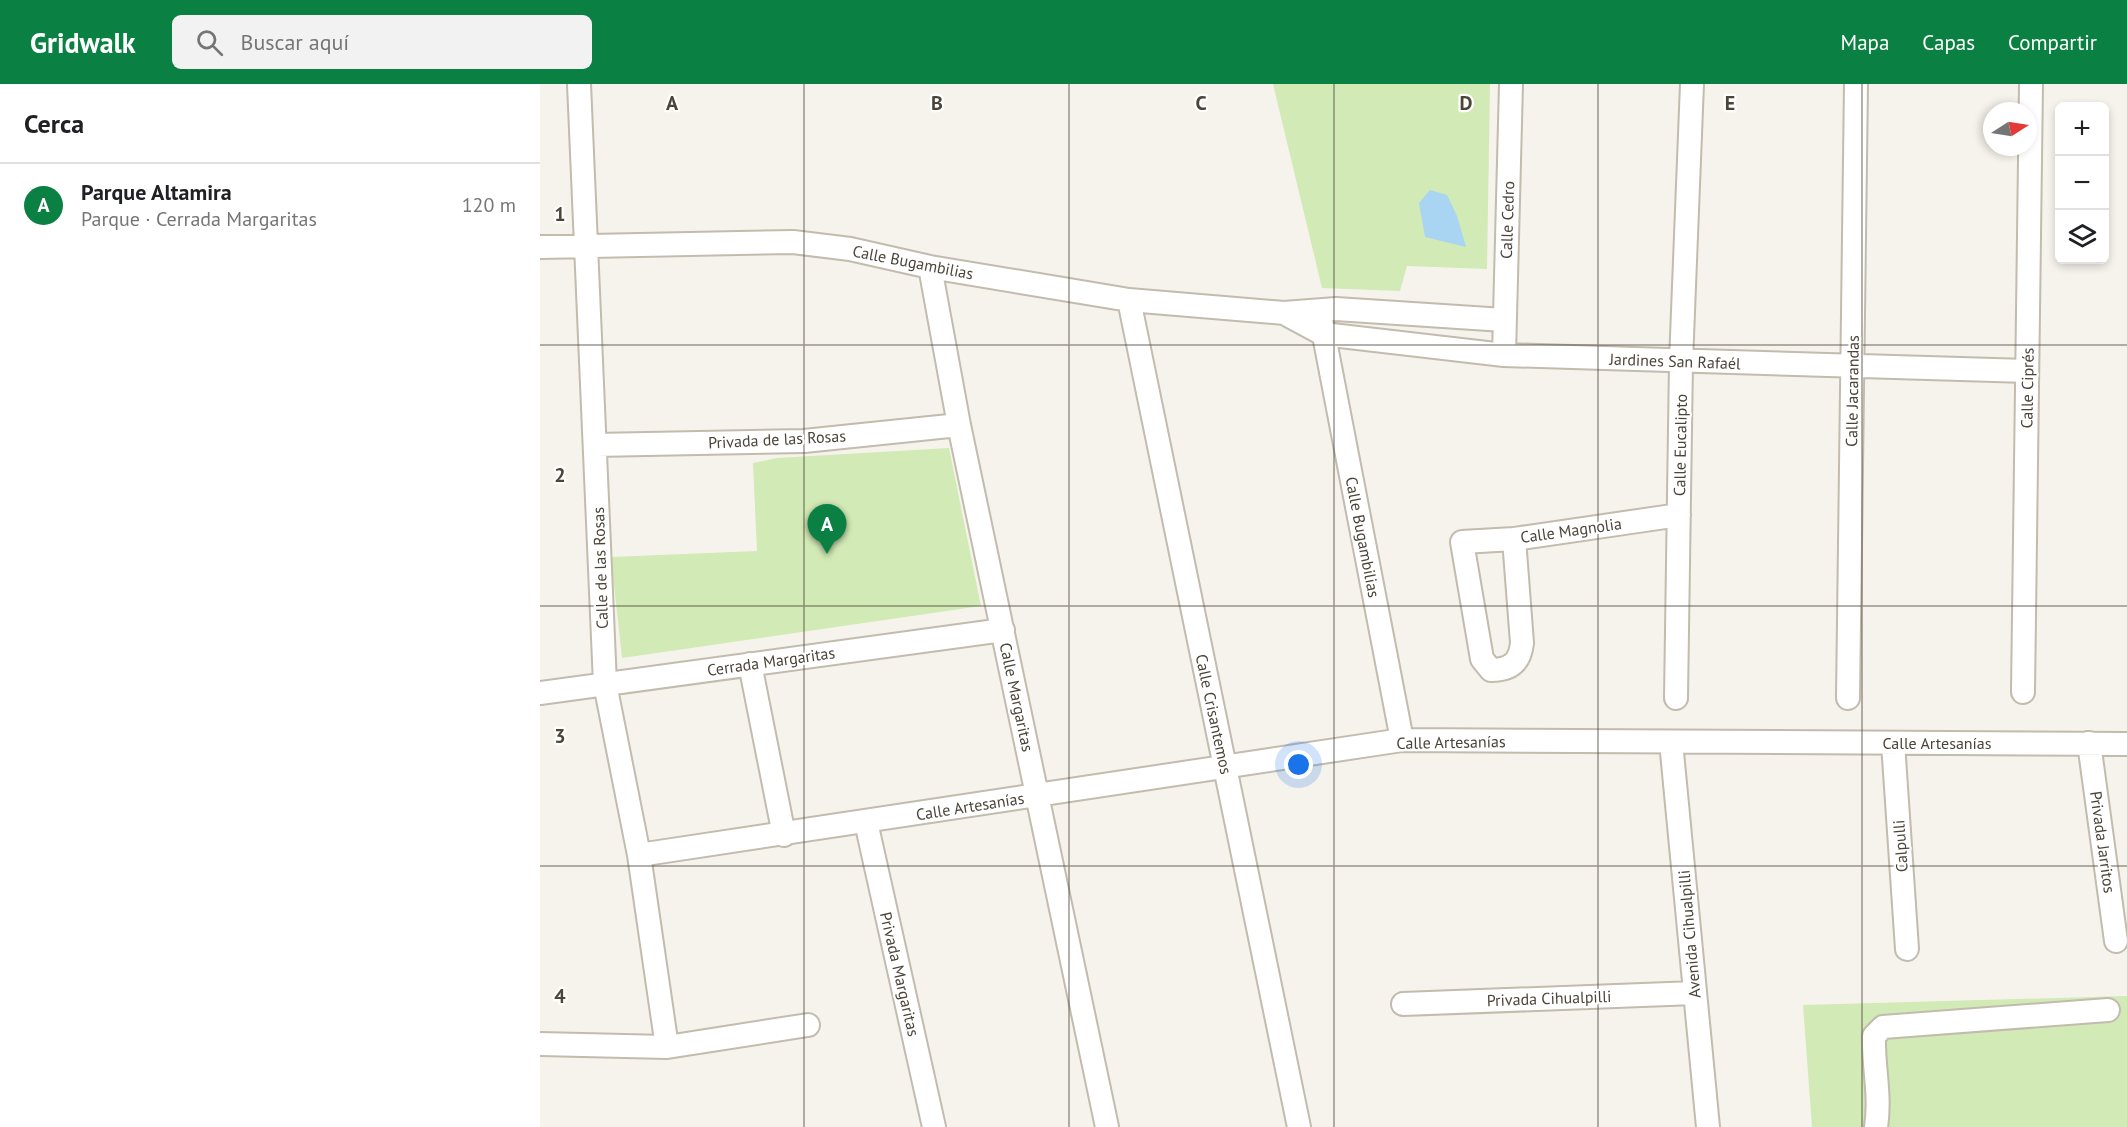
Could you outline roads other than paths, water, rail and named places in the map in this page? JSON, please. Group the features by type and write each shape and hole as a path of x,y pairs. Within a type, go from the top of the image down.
{"street":[{"name":"Calle de las Rosas","path":"579,84 605,684 639,855 667,1047"},
{"name":"Calle Cedro","path":"1504,355 1511,84"},
{"name":"Calle Eucalipto","path":"1676,698 1681,362 1692,84"},
{"name":"Calle Jacarandas","path":"1848,698 1856,84"},
{"name":"Calle Ciprés","path":"2023,692 2031,84"},
{"name":"Calle Bugambilias","path":"540,247 793,242 850,249 930,267 1129,300 1284,313 1319,309 1402,740"},
{"name":"Calle Margaritas","path":"930,267 959,424 1107,1127"},
{"name":"Calle Crisantemos","path":"1129,300 1299,1127"},
{"path":"1319,309 1504,321"},
{"name":"Calle Bugambilias","path":"1284,313 1323,334"},
{"name":"Jardines San Rafaél","path":"1323,334 1504,355 2028,371"},
{"name":"Privada de las Rosas","path":"595,445 804,441 959,424"},
{"name":"Calle Magnolia","path":"1514,539 1522,643 1520,656 1514,665 1502,670 1491,670 1482,659 1462,542 1514,539 1679,515"},
{"name":"Cerrada Margaritas","path":"540,693 1003,630"},
{"path":"750,664 784,835"},
{"name":"Calle Artesanías","path":"639,855 784,835 1402,740 2127,744"},
{"name":"Avenida Cihualpilli","path":"1671,742 1708,1127"},
{"name":"Calpulli","path":"1893,743 1907,949"},
{"name":"Privada Jarritos","path":"2089,743 2116,941"},
{"name":"Privada Margaritas","path":"866,822 934,1127"},
{"name":"Privada Cihualpilli","path":"1403,1004 1695,993"},
{"path":"1876,1127 1879,1108 1873,1053 1874,1036 1883,1027 2108,1010"},
{"path":"540,1044 667,1047 808,1025"}],"water":[{"path":"1430,190 1447,195 1457,216 1466,247 1425,237 1419,203"}],"place":[{"name":"Parque Altamira","path":"827,554"}]}
